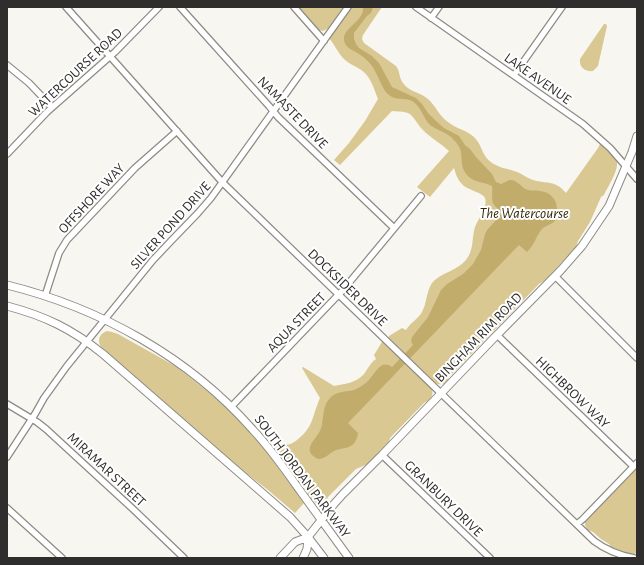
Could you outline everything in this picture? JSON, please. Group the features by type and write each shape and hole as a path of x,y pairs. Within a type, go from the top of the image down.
{"street":[{"name":"DOCKSIDER DRIVE","path":"66,7 223,182 441,394 599,544 621,557 634,558"},
{"name":"WATERCOURSE ROAD","path":"7,154 52,107 110,57 159,7"},
{"name":"NAMASTE DRIVE","path":"180,7 278,117 394,228"},
{"path":"294,7 324,41"},
{"name":"SILVER POND DRIVE","path":"7,457 52,386 153,260 198,213 223,182 348,7"},
{"name":"LAKE AVENUE","path":"416,7 514,75 593,133 610,148 637,179"},
{"path":"431,18 439,7"},
{"path":"514,75 562,7"},
{"path":"7,65 29,83 52,107"},
{"name":"OFFSHORE WAY","path":"45,296 59,253 66,240 135,168 176,131"},
{"name":"BINGHAM RIM ROAD","path":"280,558 295,542 308,537 343,494 555,276 582,246 609,206 632,152 637,136"},
{"name":"AQUA STREET","path":"231,407 339,295 421,196"},
{"path":"555,276 637,358"},
{"name":"SOUTH JORDAN PARKWAY","path":"7,285 79,308 122,328 180,364 210,387 252,428 271,451 349,558"},
{"path":"7,306 51,321 73,332 88,342 290,517 324,558"},
{"name":"HIGHBROW WAY","path":"497,335 635,465"},
{"name":"MIRAMAR STREET","path":"7,404 50,432 184,558"},
{"name":"GRANBURY DRIVE","path":"382,455 490,558"},
{"path":"577,524 635,465"},
{"path":"7,508 62,558"},
{"name":"BINGHAM RIM ROAD","path":"303,558 307,549 308,537"}],"shaded area":[{"path":"299,7 343,7 329,28 323,31 314,26 314,24"},
{"path":"352,7 382,7 363,35 362,39 364,43 396,66 405,86 428,99 445,120 474,137 485,156 491,162 533,180 555,184 566,193 601,142 616,159 617,163 613,177 604,195 601,197 590,222 576,247 449,377 446,383 442,384 435,383 389,338 389,336 402,328 406,330 422,312 432,283 439,277 459,266 467,259 471,250 476,224 486,202 484,196 462,184 454,168 430,197 417,187 449,151 425,132 412,116 406,112 392,111 340,165 334,160 365,121 378,99 366,74 344,59 329,38"},
{"path":"604,24 607,26 598,66 593,71 588,71 582,67 580,59"},
{"path":"107,331 118,334 177,367 217,399 238,419 259,442 304,503 295,513 234,464 101,347 99,342 100,338 102,334"},
{"path":"382,342 384,342 430,386 432,389 432,396 390,438 389,442 368,464 356,469 328,497 326,502 320,504 316,503 308,496 308,491 275,446 279,443 286,445 291,444 303,435 310,426 320,398 302,368 303,367 334,386 350,383 361,377 376,359 374,355"},
{"path":"637,466 637,553 634,554 611,547 587,529 585,520"}],"water":[{"name":"The Watercourse","path":"363,7 373,7 371,13 354,33 354,39 359,48 372,56 379,63 392,87 416,98 436,121 444,128 459,136 465,145 492,174 496,182 501,184 512,180 528,190 550,194 557,205 557,218 555,221 542,229 527,252 519,245 348,423 358,433 357,439 354,443 348,447 333,451 322,459 319,459 312,455 310,448 320,431 328,400 336,394 354,390 361,386 367,382 381,366 388,365 392,367 413,345 411,341 412,337 428,317 441,290 447,284 463,274 473,264 481,250 487,230 500,214 492,201 492,186 475,180 466,174 462,166 460,150 454,140 449,135 430,125 415,103 406,99 394,98 389,95 384,89 371,64 346,45 344,36 361,16"}]}
